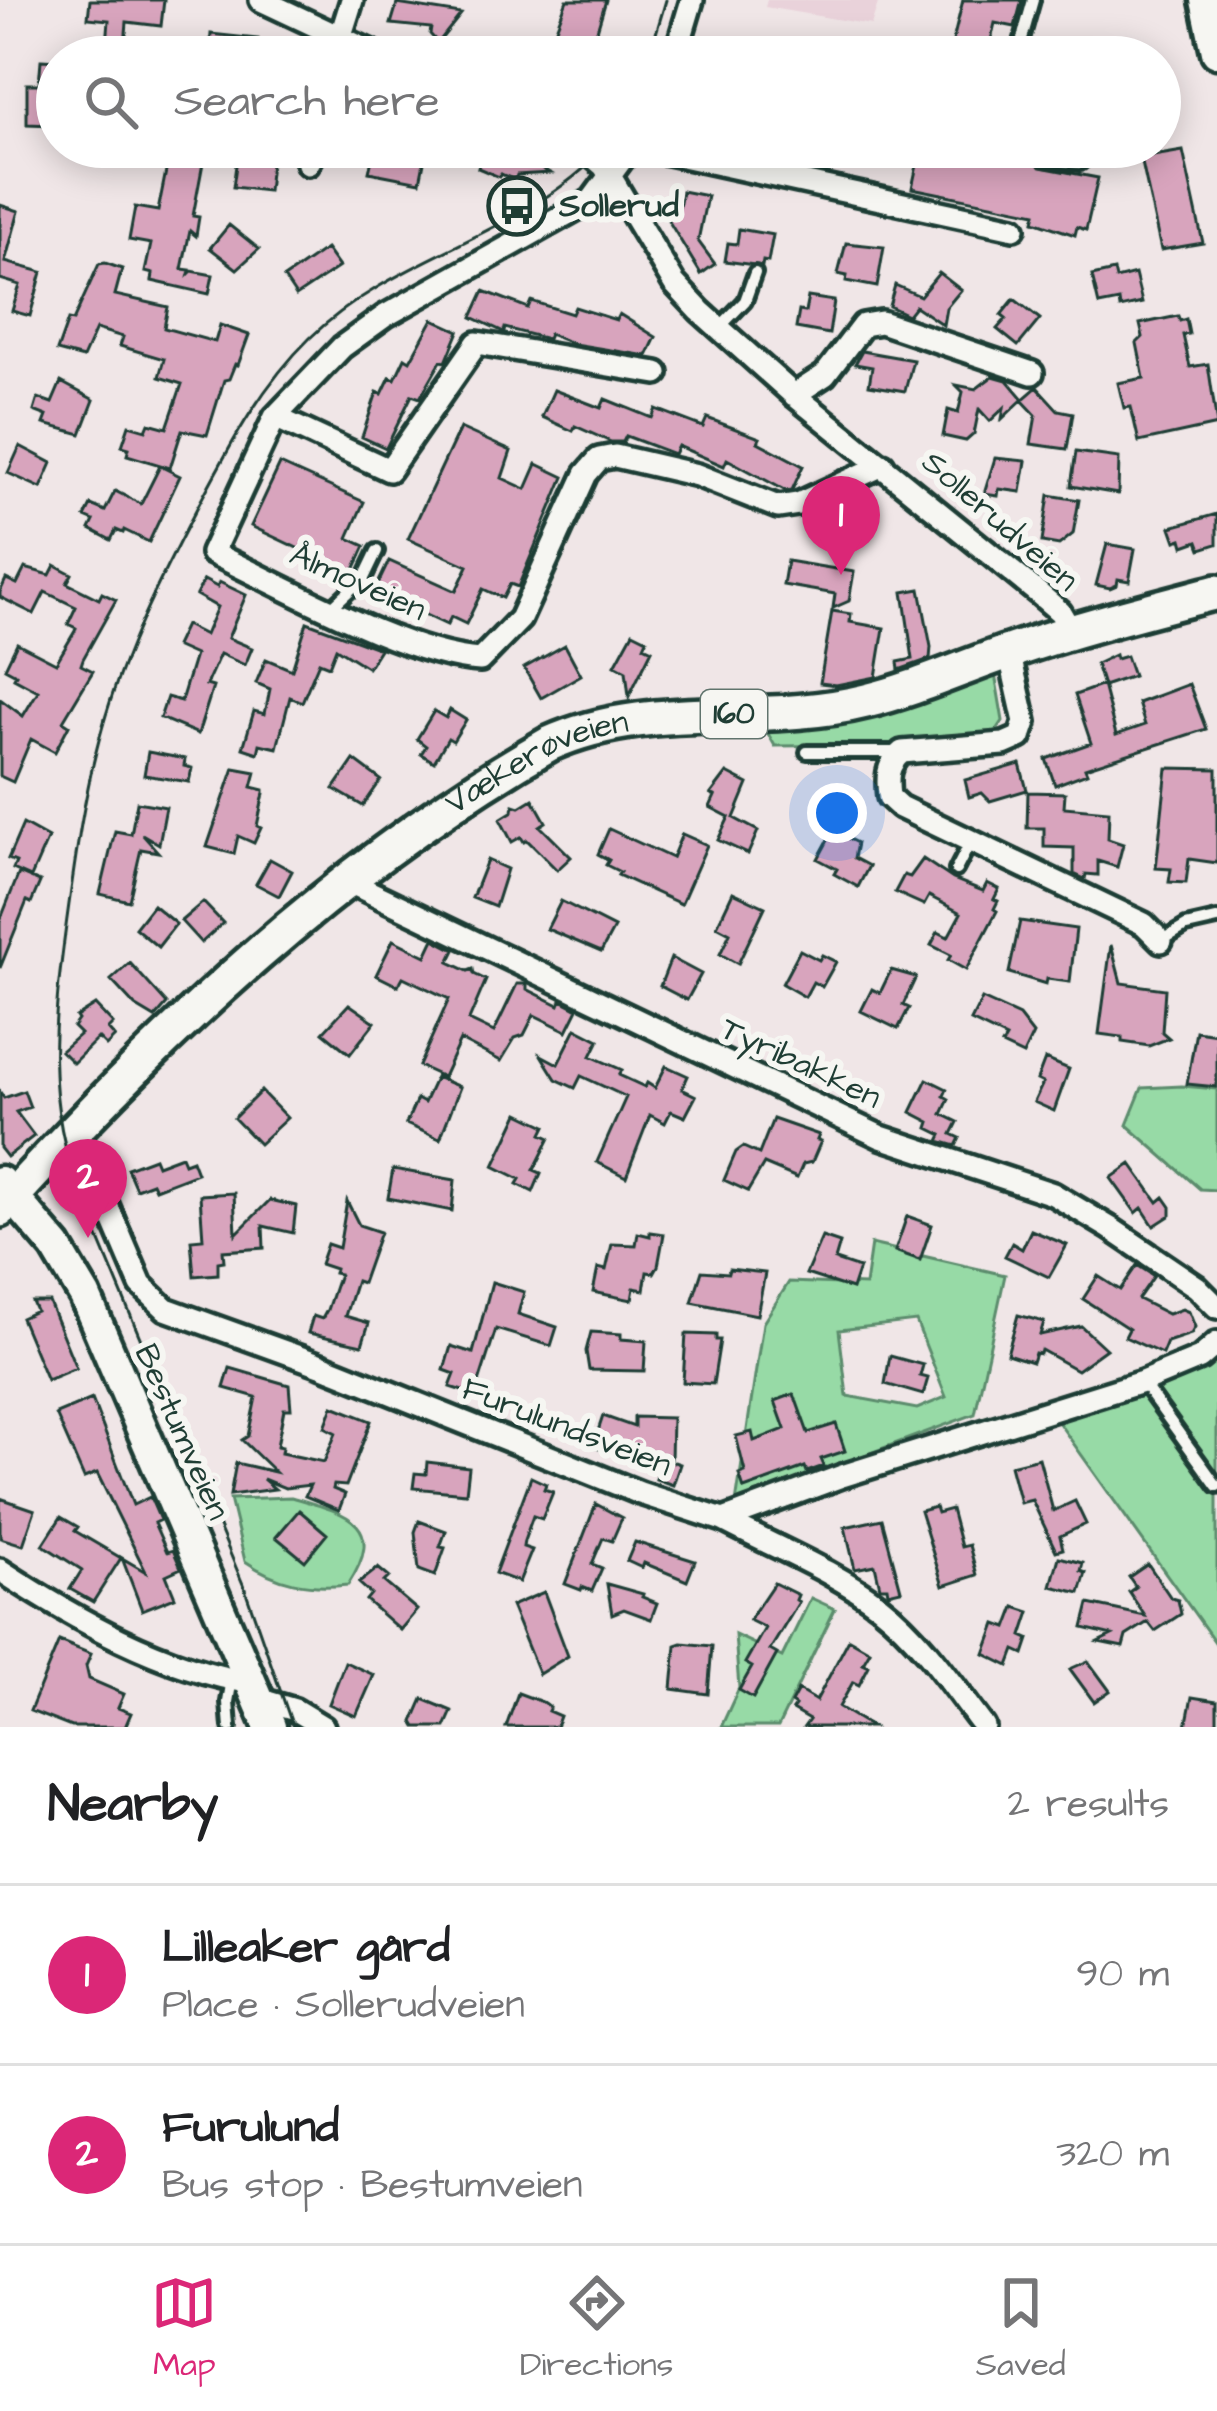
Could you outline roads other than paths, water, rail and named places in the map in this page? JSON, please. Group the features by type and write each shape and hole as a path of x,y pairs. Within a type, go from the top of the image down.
{"main road":[{"name":"Vækerøveien","path":"4,1196 229,977 490,778 568,736 655,717 811,710 867,701 1071,631 1217,592"}],"street":[{"path":"261,0 329,36"},
{"path":"345,36 352,0"},
{"path":"681,36 692,0"},
{"path":"1206,0 1217,52"},
{"name":"Sollerudveien","path":"605,168 674,283 719,328 794,395 1049,602 1071,631"},
{"path":"617,168 592,200 385,316 342,347 275,417 389,470 477,343 657,373"},
{"path":"738,168 1014,228"},
{"path":"794,395 824,375 863,326 881,322 1032,373"},
{"name":"Ålmoveien","path":"275,417 212,553 450,658 480,660"},
{"name":"Sollerudveien","path":"480,660 520,619 586,474 599,459 615,456 698,475 778,507 798,504 883,465"},
{"path":"1009,651 1025,722 1020,737 1004,744 902,752 891,762 886,779 890,797 1144,924 1162,941"},
{"name":"Tyribakken","path":"349,882 881,1137 1053,1194 1197,1287 1217,1307"},
{"name":"Furulundsveien","path":"75,1130 141,1285 166,1309 321,1365 640,1493 724,1520 821,1569 882,1607 925,1650 984,1727"},
{"name":"Bestumveien","path":"4,1196 56,1247 85,1296 254,1697"},
{"path":"724,1520 842,1476 1142,1382 1200,1358 1217,1343"},
{"path":"0,1570 121,1640 291,1708 322,1727"}],"lane":[{"path":"1023,36 1033,0"},
{"path":"719,328 745,301 755,273"},
{"path":"332,608 365,576 377,550"},
{"path":"807,752 902,752"},
{"path":"956,870 971,841"},
{"path":"1162,941 1188,926 1217,919"},
{"path":"1142,1382 1217,1486"},
{"path":"230,1727 227,1702 254,1697"}],"tram line":[{"path":"655,36 666,0"},
{"path":"293,1727 245,1589 80,1194 61,1126 55,1061 58,996 85,802 111,699 144,614 223,460 276,376 344,309 537,203 583,168"}],"place":[{"name":"Sollerud","path":"517,206"},
{"name":"Lilleaker gård","path":"841,575"},
{"name":"Furulund","path":"88,1238"}]}
